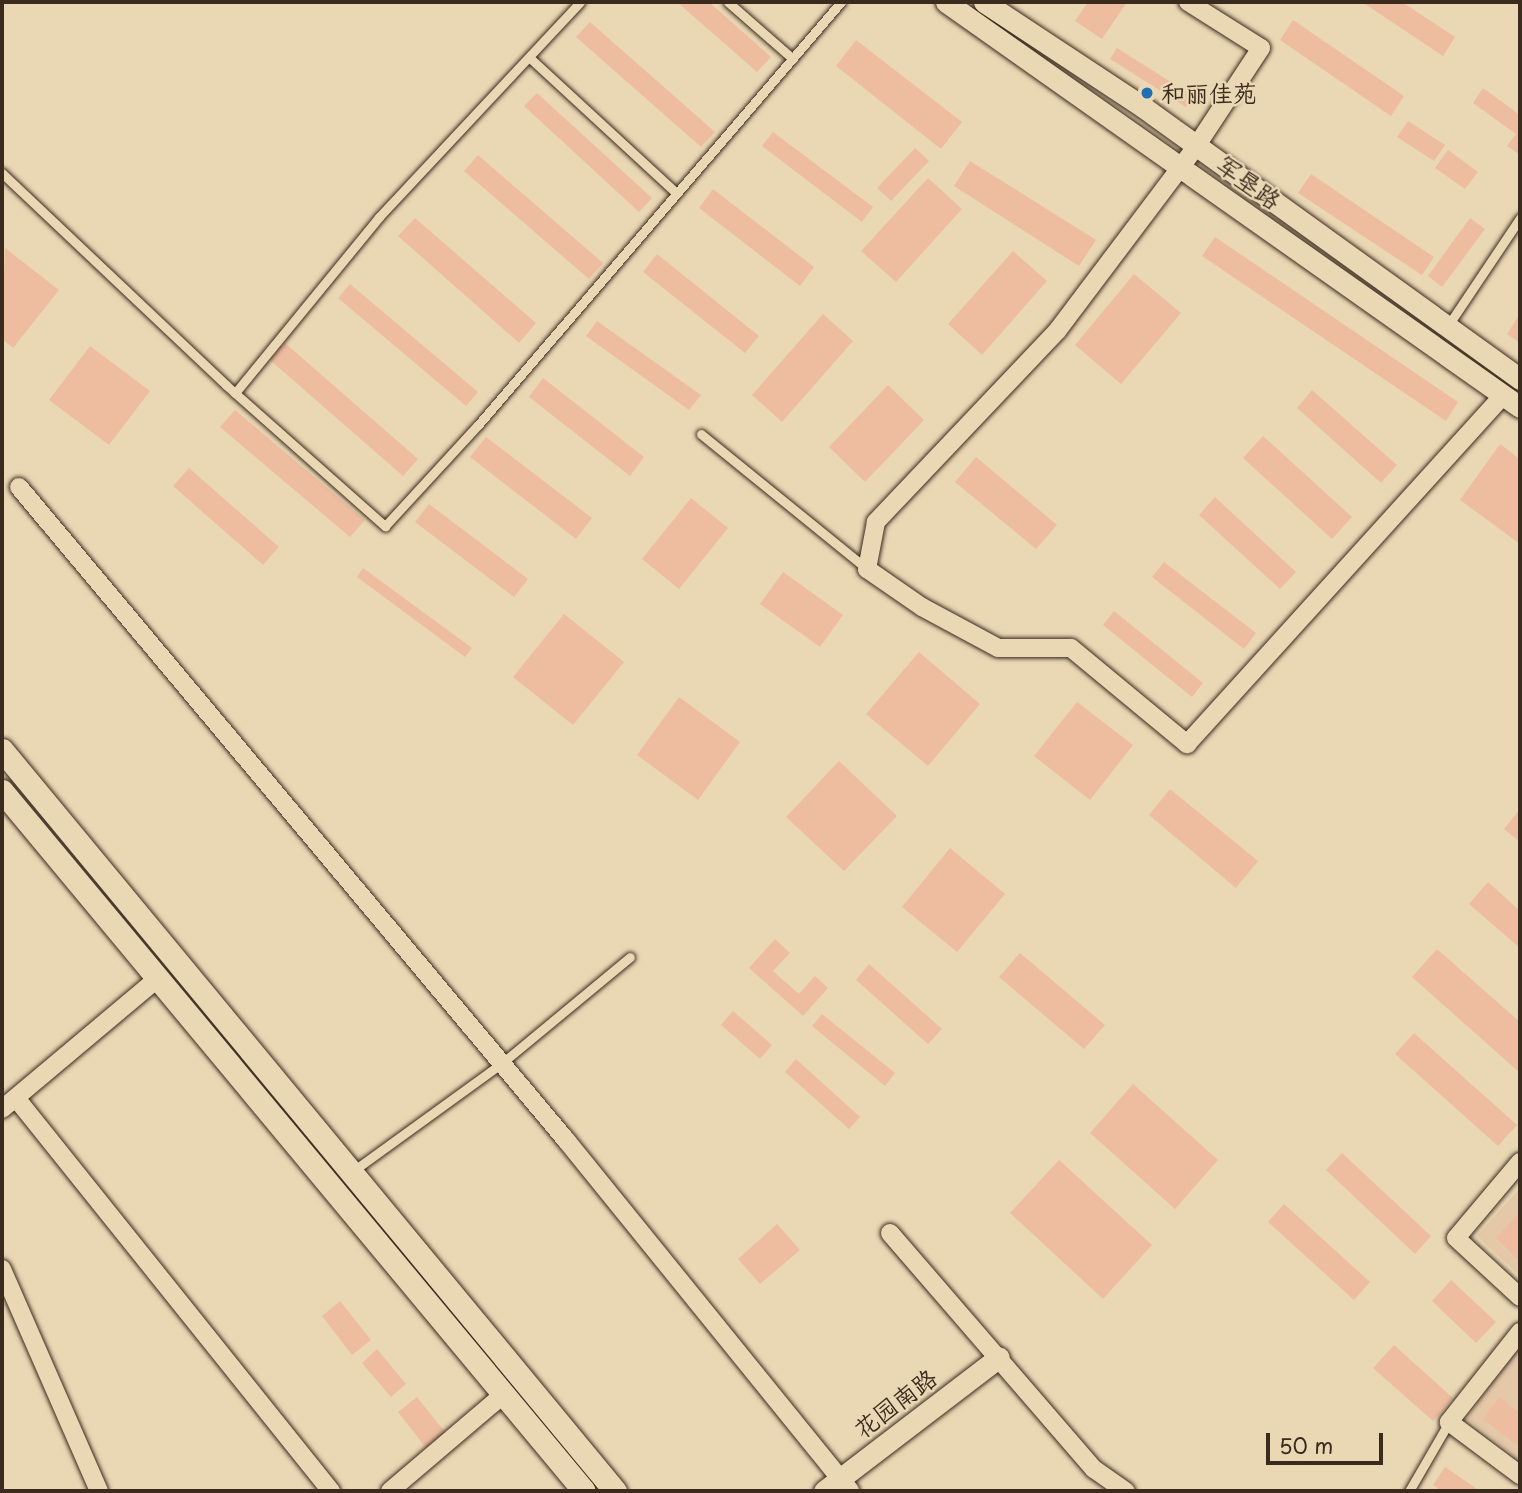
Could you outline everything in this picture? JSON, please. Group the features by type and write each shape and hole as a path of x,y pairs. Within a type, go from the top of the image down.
{"main road":[{"path":"2,750 615,1491"},
{"path":"2,791 584,1491"}],"street":[{"name":"军垦路","path":"946,2 1181,165 1520,407"},
{"name":"军垦路","path":"984,2 1143,107 1195,148 1520,379"},
{"path":"1188,2 1261,48 1195,148 1058,330 876,522 867,569 922,607 998,648 1071,649 1187,744 1502,396"},
{"path":"19,487 502,1063 838,1487"},
{"path":"2,1109 157,979"},
{"path":"16,1098 331,1491"},
{"path":"1520,1162 1456,1238 1520,1297"},
{"path":"890,1233 1094,1469 1126,1491"},
{"path":"2,1269 99,1491"},
{"path":"1520,1332 1449,1422 1520,1475"},
{"name":"花园南路","path":"838,1487 999,1357"},
{"path":"390,1491 504,1394"}],"lane":[{"path":"235,393 379,217 580,2"},
{"path":"727,2 793,59"},
{"path":"2,173 235,393 385,526 478,425 675,192 841,2"},
{"path":"530,58 675,192"},
{"path":"1446,328 1520,218"},
{"path":"701,434 867,569"},
{"path":"352,1172 502,1063 630,957"},
{"path":"1409,1491 1449,1422"}],"shaded area":[{"path":"1520,1188 1520,1276 1477,1236"},
{"path":"1520,1342 1520,1460 1467,1419"}],"building":[{"path":"677,2 709,2 771,57 757,72"},
{"path":"1088,2 1127,2 1102,39 1075,21"},
{"path":"1362,2 1402,2 1455,37 1443,56"},
{"path":"1293,20 1404,96 1391,116 1280,40"},
{"path":"590,22 715,132 701,147 576,37"},
{"path":"856,40 962,122 941,149 836,66"},
{"path":"1117,48 1193,96 1186,107 1110,59"},
{"path":"1483,88 1520,115 1520,155 1507,146 1516,134 1473,103"},
{"path":"537,93 652,198 639,212 524,106"},
{"path":"1408,121 1445,145 1434,161 1397,137"},
{"path":"773,132 873,207 862,222 762,146"},
{"path":"915,148 929,161 891,201 877,188"},
{"path":"1448,150 1478,172 1465,189 1435,168"},
{"path":"478,155 603,263 589,279 464,171"},
{"path":"970,161 1096,240 1079,266 954,186"},
{"path":"1311,174 1434,257 1422,275 1298,193"},
{"path":"928,178 962,209 896,282 861,251"},
{"path":"713,189 814,267 800,286 699,208"},
{"path":"415,218 536,323 519,343 398,236"},
{"path":"1470,218 1485,229 1442,287 1428,276"},
{"path":"1215,237 1458,402 1446,421 1202,256"},
{"path":"5,248 59,290 13,348 2,339"},
{"path":"1013,251 1047,281 982,355 948,324"},
{"path":"657,254 759,336 745,353 643,272"},
{"path":"1134,274 1181,313 1121,384 1075,345"},
{"path":"350,284 478,392 466,406 338,298"},
{"path":"823,314 853,341 782,422 752,395"},
{"path":"1520,314 1520,343 1507,334"},
{"path":"597,321 701,395 689,410 586,336"},
{"path":"285,343 418,459 403,476 270,360"},
{"path":"90,346 150,391 109,445 49,400"},
{"path":"543,378 644,457 630,476 529,397"},
{"path":"888,385 924,420 865,482 829,447"},
{"path":"1312,390 1397,465 1381,483 1297,408"},
{"path":"235,410 365,520 350,537 220,427"},
{"path":"1263,436 1352,517 1332,539 1243,458"},
{"path":"486,437 592,518 576,539 470,457"},
{"path":"1500,444 1520,459 1520,544 1460,500"},
{"path":"976,457 1057,525 1036,549 955,482"},
{"path":"189,468 279,547 263,565 173,486"},
{"path":"1215,497 1296,572 1280,589 1199,515"},
{"path":"691,498 728,528 679,589 642,559"},
{"path":"429,504 528,579 514,597 415,522"},
{"path":"1164,562 1256,633 1244,649 1152,577"},
{"path":"363,568 472,648 465,657 357,577"},
{"path":"783,572 843,615 820,647 760,604"},
{"path":"1114,611 1203,683 1192,697 1103,625"},
{"path":"564,614 624,662 573,725 513,677"},
{"path":"919,652 980,704 928,766 866,714"},
{"path":"679,697 740,742 698,800 637,755"},
{"path":"1077,702 1133,745 1090,800 1034,756"},
{"path":"839,761 897,816 844,871 786,817"},
{"path":"1170,789 1258,861 1236,888 1149,815"},
{"path":"1520,809 1520,842 1504,829"},
{"path":"950,848 1005,894 957,952 902,907"},
{"path":"1488,882 1520,911 1520,948 1469,904"},
{"path":"775,939 790,953 773,971 799,994 815,976 828,988 803,1016 749,968"},
{"path":"1437,949 1520,1022 1520,1073 1412,977"},
{"path":"1020,953 1105,1025 1084,1049 999,977"},
{"path":"869,964 942,1029 928,1044 856,980"},
{"path":"733,1011 772,1045 760,1059 721,1025"},
{"path":"822,1014 895,1073 885,1086 812,1026"},
{"path":"1414,1033 1517,1125 1498,1146 1395,1054"},
{"path":"796,1059 860,1117 849,1129 785,1072"},
{"path":"1133,1084 1218,1160 1175,1209 1090,1133"},
{"path":"1342,1153 1431,1236 1415,1254 1326,1170"},
{"path":"1059,1160 1152,1245 1103,1299 1010,1213"},
{"path":"1284,1204 1370,1282 1354,1300 1268,1222"},
{"path":"1518,1214 1520,1216 1520,1261 1496,1238"},
{"path":"777,1224 800,1250 760,1284 738,1259"},
{"path":"1451,1280 1496,1322 1476,1343 1432,1301"},
{"path":"340,1301 371,1340 352,1355 322,1316"},
{"path":"1394,1345 1453,1398 1433,1421 1373,1368"},
{"path":"377,1349 406,1384 391,1397 362,1363"},
{"path":"417,1397 449,1437 430,1453 398,1412"},
{"path":"1499,1397 1520,1413 1520,1447 1483,1419"},
{"path":"1445,1467 1480,1491 1442,1491 1433,1485"}],"place":[{"name":"和丽佳苑","path":"1147,93"}]}
